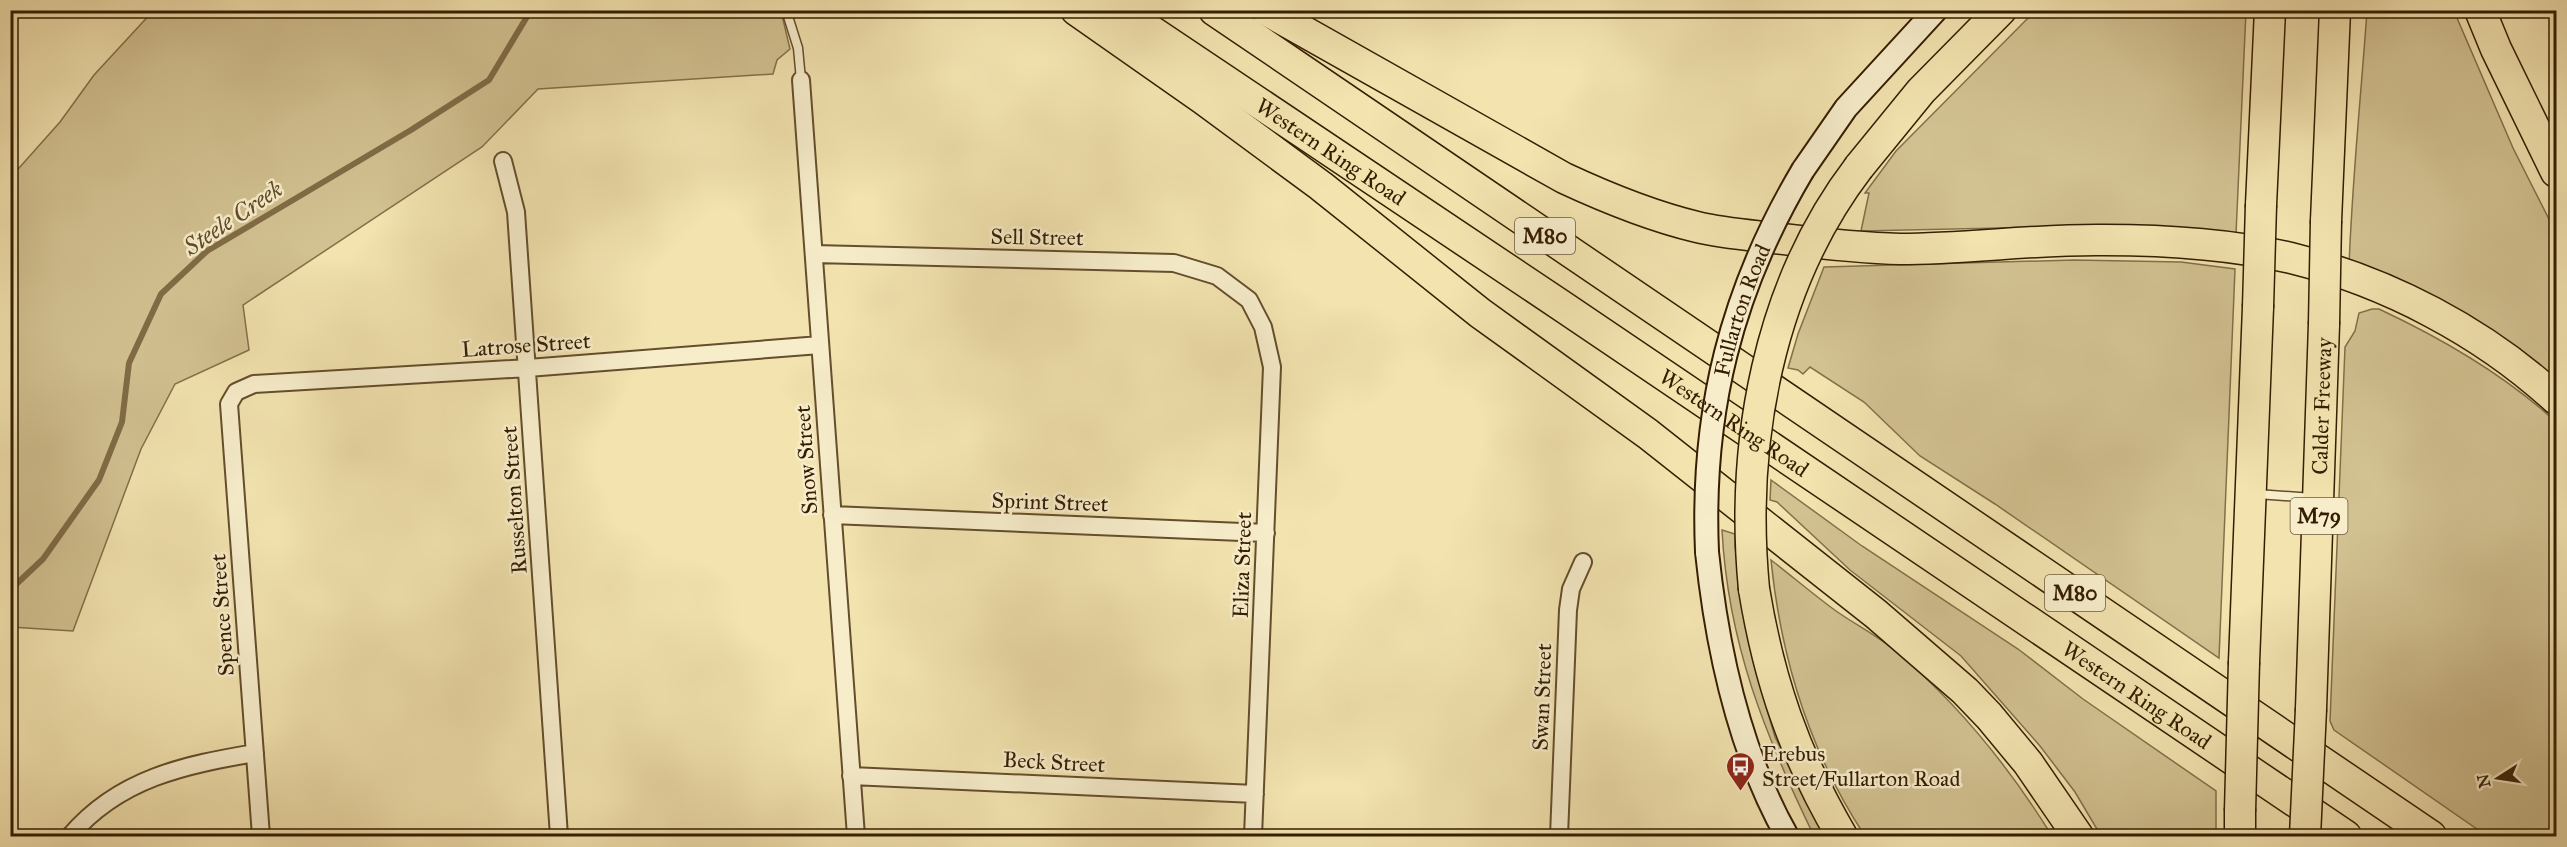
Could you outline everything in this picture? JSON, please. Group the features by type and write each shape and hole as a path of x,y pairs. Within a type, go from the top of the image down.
{"highway":[{"path":"1076,10 1203,99 1321,186 1480,313 1648,434 1876,614 1965,691 1989,716 2040,780 2078,837"},
{"name":"Western Ring Road","path":"1120,10 2346,837"},
{"name":"M80","path":"1214,10 2431,837"},
{"path":"1266,10 1564,178 1605,198 1676,221 1726,233 1832,245 1936,249 2080,240 2135,240 2215,246 2291,258 2361,281 2433,314 2501,353 2556,399"},
{"path":"1842,837 1805,768 1780,706 1765,647 1754,589 1750,534 1751,465 1768,361 1789,297 1811,245 1858,167 1921,91 2001,10"},
{"path":"2240,824 2244,662 2270,10"},
{"name":"Calder Freeway","path":"2305,837 2335,10"},
{"path":"2481,10 2496,49 2556,172"},
{"path":"2523,106 2556,188"}],"main road":[{"name":"Fullarton Road","path":"1787,837 1767,795 1738,715 1716,622 1707,552 1707,458 1711,421 1736,312 1759,252 1803,170 1846,108 1936,10"}],"street":[{"name":"Snow Street","path":"801,80 856,837"},
{"name":"Russelton Street","path":"503,161 516,212 559,837"},
{"name":"Sell Street","path":"814,254 1174,262 1217,276 1249,300"},
{"name":"Eliza Street","path":"1249,300 1263,327 1272,367 1253,837"},
{"name":"Latrose Street","path":"236,392 254,384 528,368 820,345"},
{"name":"Spence Street","path":"236,392 229,404 261,837"},
{"name":"Sprint Street","path":"832,515 1266,533"},
{"name":"Swan Street","path":"1559,837 1568,610 1571,590 1583,562"},
{"path":"70,837 109,801 147,779 190,764 255,753"},
{"name":"Beck Street","path":"851,776 1255,794"}],"lane":[{"path":"786,10 798,48 801,80"},
{"path":"2251,493 2319,498"}],"shaded area":[{"path":"153,11 781,11 790,49 777,60 773,74 538,89 482,147 243,305 249,350 175,384 141,449 73,631 11,627 11,177 60,122 94,75"},
{"path":"2035,11 2246,11 2236,234 2096,226 1861,231 1869,193 1865,193 1896,151"},
{"path":"2367,11 2454,11 2513,148 2556,233 2556,379 2517,348 2466,315 2349,267"},
{"path":"2074,260 2181,262 2235,269 2219,658 1995,504 1920,456 1864,402 1810,367 1803,374 1798,370 1788,368 1798,334 1824,267"},
{"path":"2379,309 2403,320 2472,359 2515,388 2556,422 2556,836 2487,836 2334,730 2330,721 2345,347 2355,331 2359,313"},
{"path":"1771,480 1862,546 2018,649 2083,699 2216,791 2216,836 2101,836 2075,792 2040,746 1961,656 1850,570 1777,502 1770,500"},
{"path":"1722,530 1735,534 1735,547 1754,665 1775,737 1827,836 1814,836 1780,762 1752,688 1732,612"},
{"path":"1771,560 1836,611 1890,646 1941,693 2001,762 2052,836 1865,836 1829,772 1801,704 1782,633"}],"waterway":[{"name":"Steele Creek","path":"10,590 43,559 99,480 122,422 129,363 161,294 207,251 411,130 489,80 531,10"}],"place":[{"name":"Erebus Street/Fullarton Road","path":"1741,792"}]}
